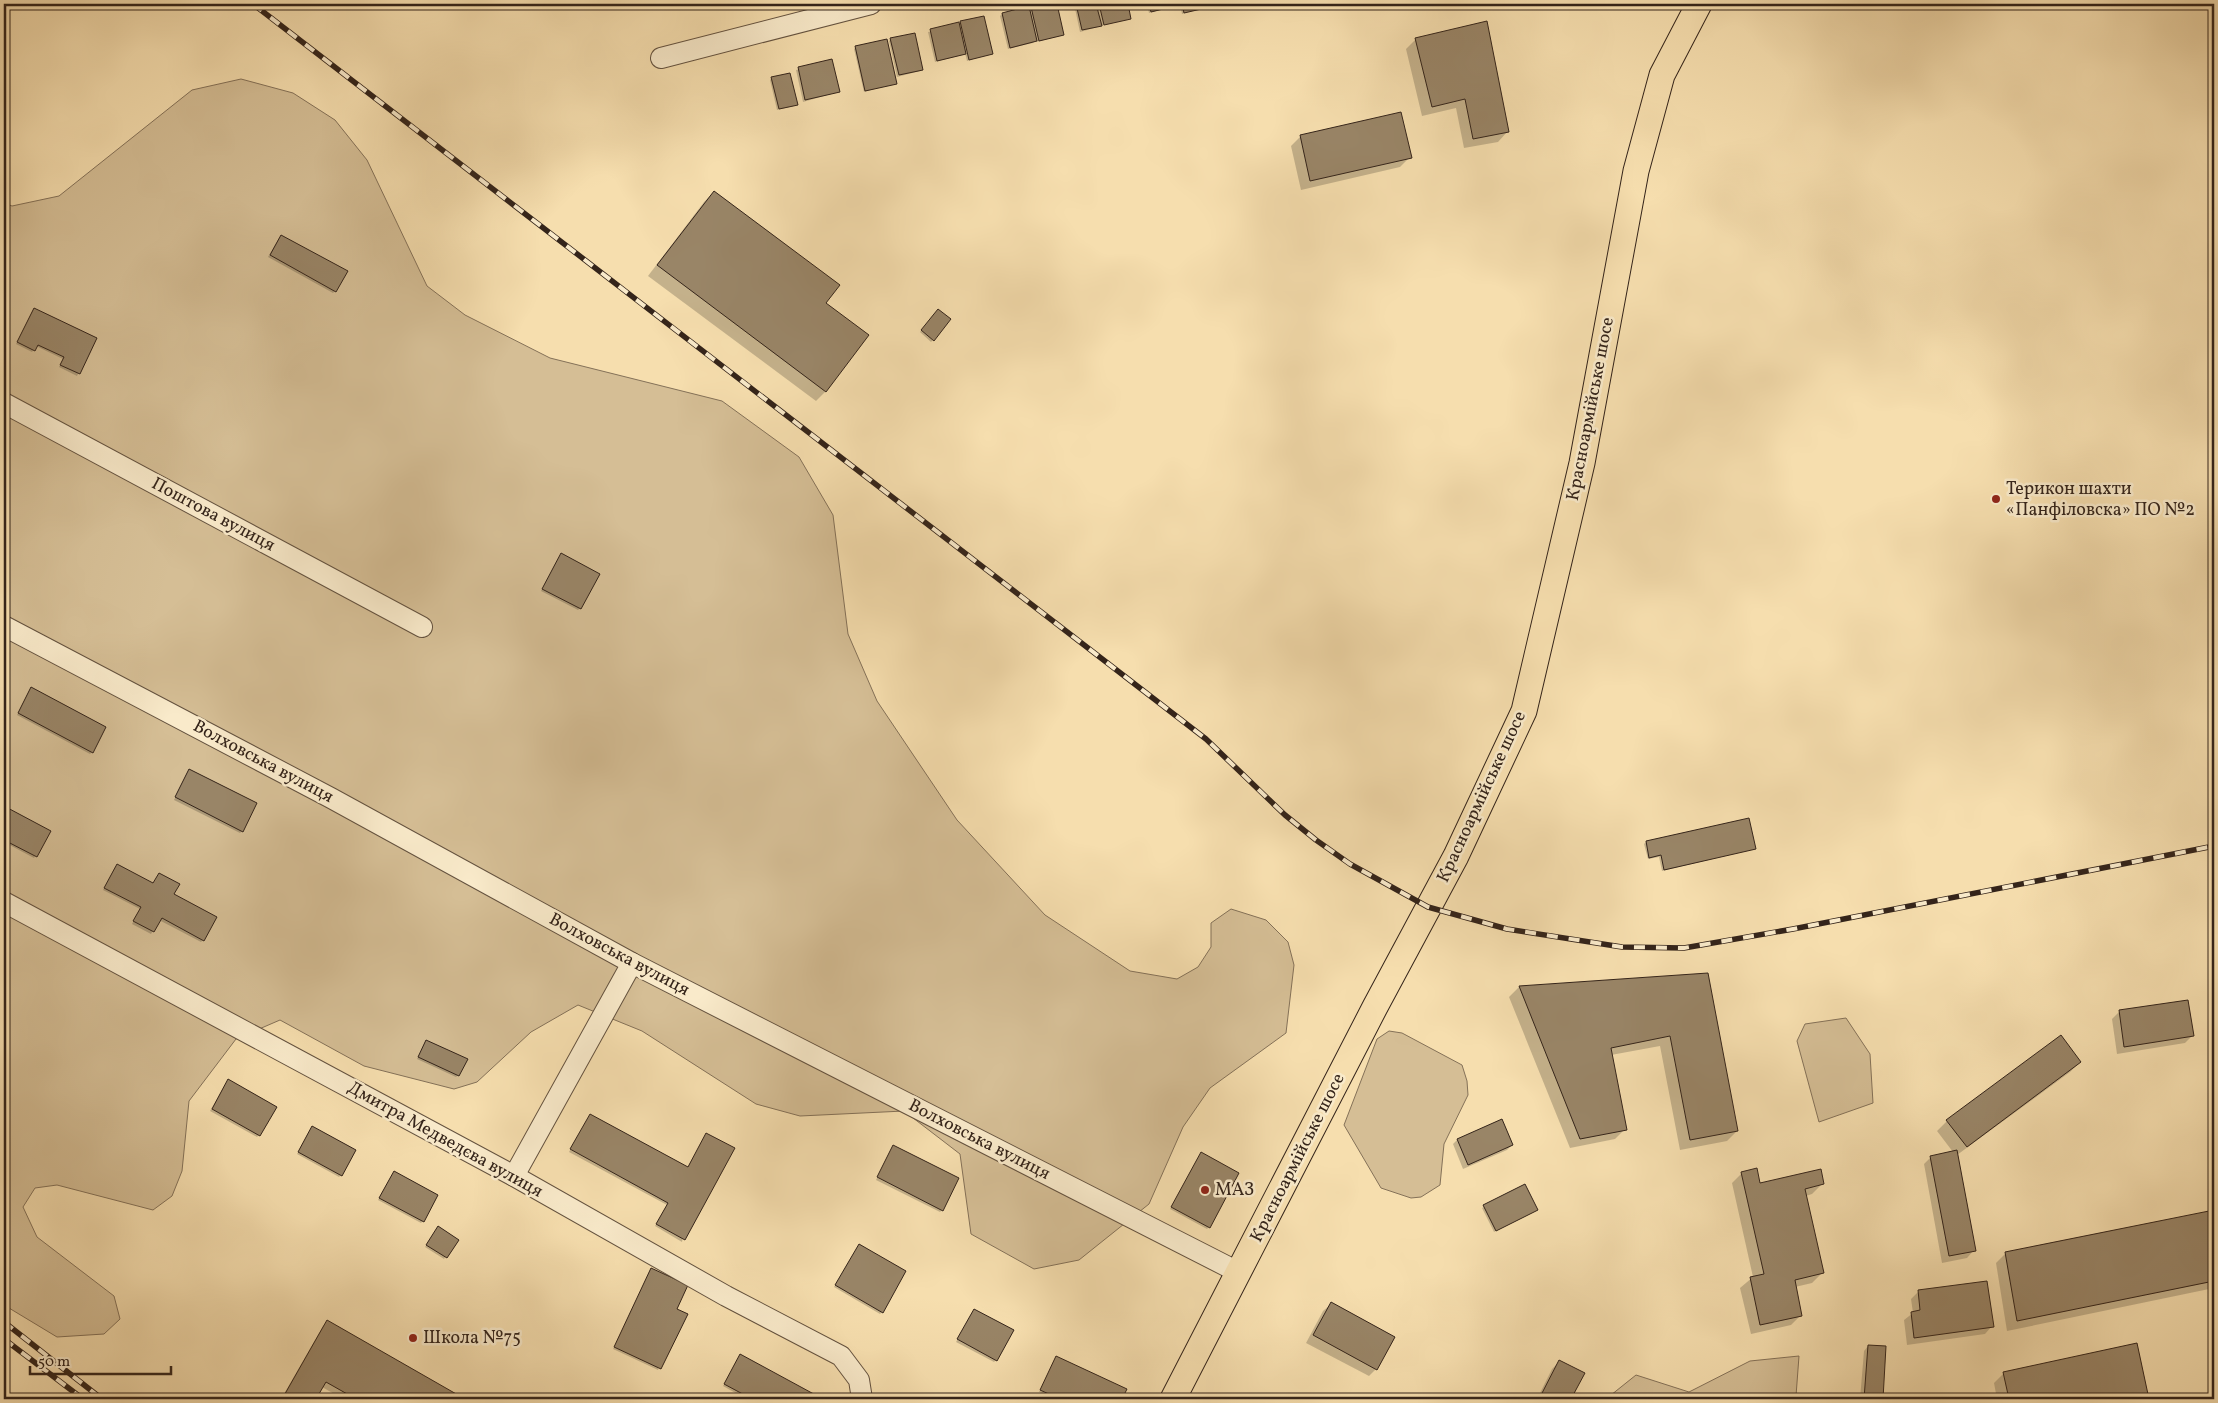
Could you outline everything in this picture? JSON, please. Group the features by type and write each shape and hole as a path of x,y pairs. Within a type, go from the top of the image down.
{"main road":[{"name":"Красноармійське шосе","path":"1173,1399 1456,856 1524,711 1582,463 1636,171 1662,75 1699,4"}],"street":[{"path":"661,58 871,4"},
{"name":"Поштова вулиця","path":"4,403 422,627"},
{"name":"Волховська вулиця","path":"4,626 339,803 632,963 1240,1273"},
{"name":"Дмитра Медведєва вулиця","path":"4,902 514,1176 726,1296 841,1356 859,1380 862,1399"},
{"path":"514,1176 632,963"}],"shaded area":[{"path":"241,79 293,93 335,120 367,160 427,286 465,315 550,358 722,401 799,457 833,515 848,634 877,701 957,820 1045,915 1130,971 1177,979 1198,967 1211,947 1211,923 1231,909 1266,920 1288,942 1294,965 1286,1033 1210,1088 1183,1127 1149,1204 1079,1260 1034,1269 971,1234 960,1154 904,1111 800,1116 756,1104 642,1031 578,1005 531,1032 477,1082 454,1089 364,1066 280,1020 236,1039 189,1101 182,1171 172,1196 153,1210 57,1185 35,1188 23,1207 37,1237 114,1296 120,1319 104,1334 57,1337 4,1305 4,203 12,206 59,196 192,90"},
{"path":"1846,1018 1870,1054 1873,1103 1819,1122 1797,1041 1805,1024"},
{"path":"1389,1031 1402,1033 1462,1065 1467,1081 1468,1095 1444,1144 1440,1185 1421,1197 1411,1198 1381,1188 1344,1125 1377,1039"},
{"path":"1799,1356 1796,1396 1793,1399 1606,1399 1636,1375 1689,1392 1750,1361"}],"building":[{"path":"1043,4 1057,4 1064,35 1039,41 1031,7"},
{"path":"1076,4 1096,4 1102,26 1082,30"},
{"path":"1099,4 1128,4 1131,19 1104,25"},
{"path":"1149,4 1170,4 1171,7 1151,12"},
{"path":"1182,4 1209,4 1210,7 1184,13"},
{"path":"1029,6 1037,41 1010,48 1002,13"},
{"path":"984,16 993,54 969,60 960,21"},
{"path":"1487,21 1509,132 1473,139 1465,99 1432,107 1415,38"},
{"path":"959,22 966,54 937,61 930,29"},
{"path":"915,33 923,70 899,75 890,38"},
{"path":"887,39 897,84 865,91 855,46"},
{"path":"832,59 840,92 805,100 798,67"},
{"path":"790,73 798,105 779,109 771,77"},
{"path":"1401,112 1412,158 1310,181 1300,135"},
{"path":"714,191 840,285 826,303 869,335 826,392 657,265"},
{"path":"281,235 348,271 336,292 270,255"},
{"path":"34,308 97,338 80,374 60,365 64,357 38,345 35,351 17,342"},
{"path":"938,309 951,319 934,341 921,330"},
{"path":"561,553 600,574 581,609 542,589"},
{"path":"31,687 106,727 93,753 18,713"},
{"path":"189,769 257,803 243,832 175,797"},
{"path":"4,806 51,831 37,857 4,840"},
{"path":"1749,818 1756,849 1664,870 1661,855 1649,858 1646,841"},
{"path":"117,864 153,883 159,873 180,884 174,894 217,917 204,941 162,918 154,932 133,921 141,907 104,888"},
{"path":"1708,973 1738,1131 1690,1140 1670,1036 1611,1048 1627,1130 1580,1139 1519,986"},
{"path":"2188,1000 2194,1036 2124,1047 2119,1010"},
{"path":"2061,1035 2081,1062 1967,1147 1946,1120"},
{"path":"426,1040 468,1059 459,1076 418,1057"},
{"path":"228,1079 277,1107 260,1136 212,1109"},
{"path":"590,1114 688,1167 706,1133 735,1148 685,1240 656,1224 668,1203 570,1149"},
{"path":"1502,1119 1513,1145 1468,1165 1457,1139"},
{"path":"312,1126 356,1150 342,1176 298,1152"},
{"path":"893,1145 959,1178 943,1211 877,1177"},
{"path":"1957,1150 1976,1251 1949,1256 1930,1156"},
{"name":"МАЗ","path":"1201,1152 1239,1173 1210,1228 1171,1207"},
{"path":"1757,1168 1760,1183 1821,1169 1824,1184 1805,1189 1824,1273 1795,1280 1802,1316 1760,1325 1750,1277 1764,1274 1741,1172"},
{"path":"394,1171 438,1195 424,1222 379,1198"},
{"path":"1525,1184 1538,1210 1496,1231 1483,1205"},
{"path":"2214,1210 2214,1281 2017,1321 2005,1252"},
{"path":"438,1226 459,1240 447,1258 426,1245"},
{"path":"859,1244 906,1271 883,1313 835,1285"},
{"path":"651,1268 688,1285 677,1309 688,1314 661,1369 614,1347"},
{"path":"1987,1281 1994,1327 1914,1338 1911,1312 1920,1310 1918,1290"},
{"path":"1331,1302 1395,1337 1377,1370 1313,1335"},
{"path":"974,1309 1014,1330 997,1361 957,1339"},
{"path":"327,1320 465,1399 356,1399 326,1382 316,1399 282,1399"},
{"path":"2137,1343 2149,1399 2009,1399 2003,1372"},
{"path":"1868,1345 1886,1346 1883,1399 1864,1399"},
{"path":"740,1354 823,1399 752,1399 724,1384"},
{"path":"1056,1356 1127,1389 1122,1399 1060,1399 1040,1390"},
{"path":"1559,1360 1585,1373 1571,1399 1539,1399"}],"railway":[{"path":"253,4 1206,739 1285,815 1316,840 1350,864 1428,907 1507,929 1622,947 1684,948 1793,929 2214,846"},
{"path":"4,1322 102,1399"},
{"path":"4,1339 83,1399"}],"place":[{"name":"Терикон шахти «Панфiловска» ПО №2","path":"1996,499"},
{"name":"МАЗ","path":"1205,1190"},
{"name":"Школа №75","path":"413,1338"}]}
